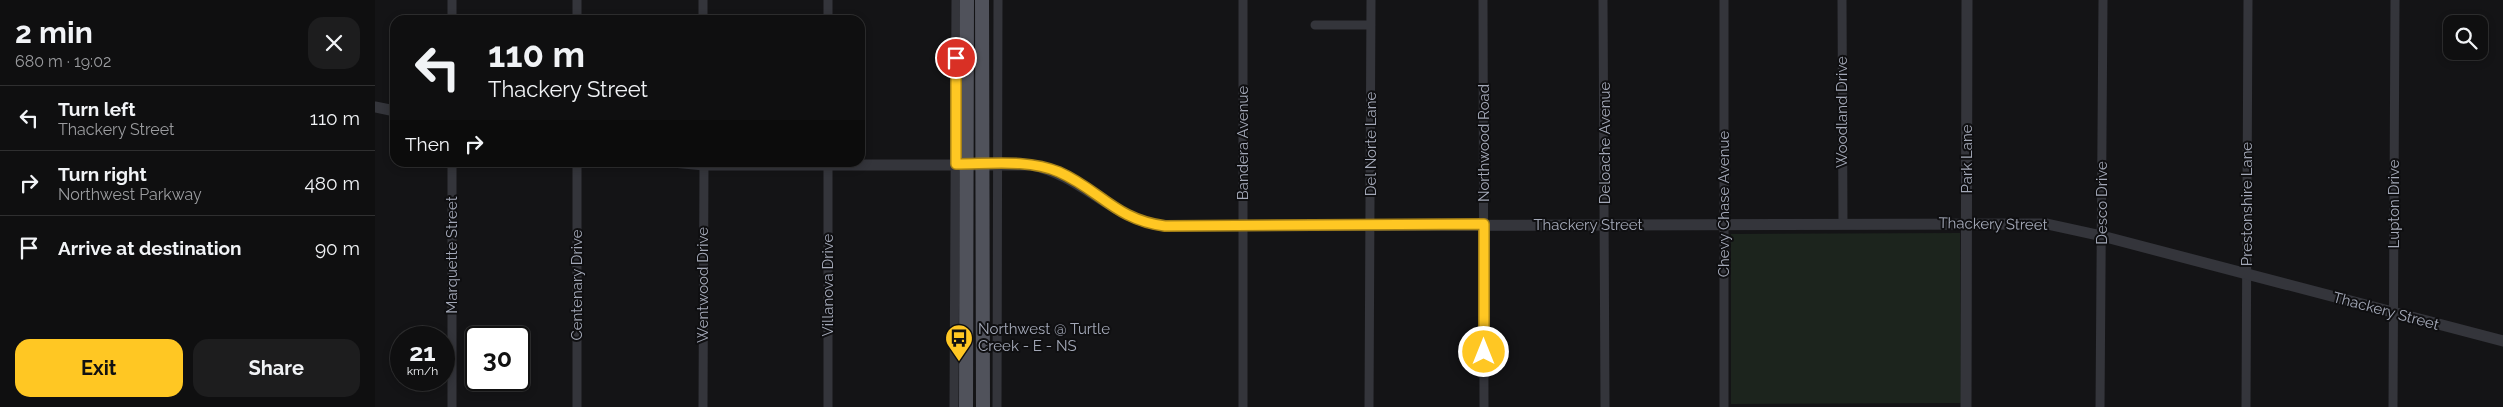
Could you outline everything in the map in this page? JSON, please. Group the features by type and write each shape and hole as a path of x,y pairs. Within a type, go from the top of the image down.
{"main road":[{"path":"966,407 962,164 967,0"},
{"path":"982,0 983,407"}],"street":[{"path":"452,0 452,15"},
{"path":"577,0 577,15"},
{"path":"703,0 703,15"},
{"path":"828,0 828,15"},
{"path":"954,407 962,164 956,0"},
{"path":"997,407 998,0"},
{"name":"Bandera Avenue","path":"1243,0 1243,407"},
{"name":"Del Norte Lane","path":"1369,407 1371,0"},
{"name":"Northwood Road","path":"1483,0 1484,407"},
{"name":"Deloache Avenue","path":"1603,0 1605,407"},
{"name":"Chevy Chase Avenue","path":"1724,0 1724,407"},
{"name":"Woodland Drive","path":"1842,0 1843,224"},
{"name":"Park Lane","path":"1966,407 1967,0"},
{"name":"Desco Drive","path":"2100,407 2103,0"},
{"name":"Prestonshire Lane","path":"2246,407 2248,0"},
{"name":"Lupton Drive","path":"2393,407 2395,0"},
{"path":"1315,26 1371,26"},
{"path":"375,107 390,110"},
{"name":"Thackery Street","path":"865,164 1031,165 1060,173 1119,212 1152,224 2047,224 2102,236 2503,341"},
{"name":"Marquette Street","path":"452,167 452,407"},
{"name":"Centenary Drive","path":"577,167 577,407"},
{"name":"Wentwood Drive","path":"703,407 704,167"},
{"name":"Villanova Drive","path":"828,167 828,407"}],"shaded area":[{"path":"1960,233 1961,403 1731,404 1731,234"}],"place":[{"name":"Northwest @ Turtle Creek - E - NS","path":"959,362"}],"route":[{"path":"956,58 956,164 1015,164 1047,168 1078,183 1119,212 1136,220 1165,226 1484,224 1484,352"}]}
